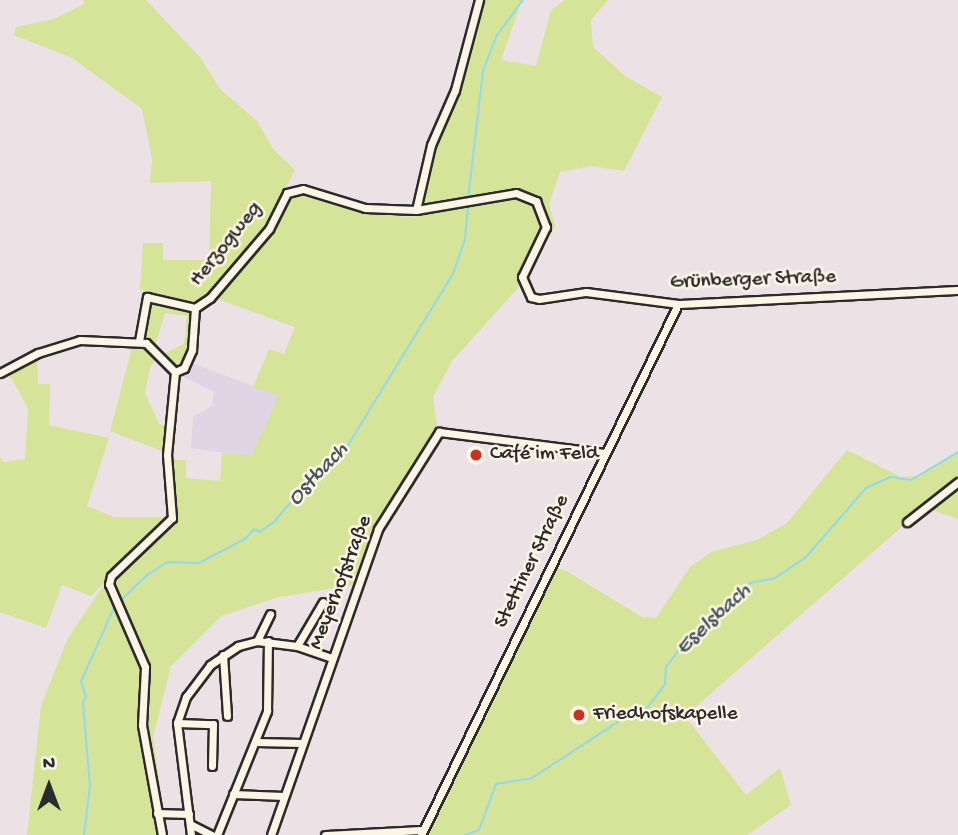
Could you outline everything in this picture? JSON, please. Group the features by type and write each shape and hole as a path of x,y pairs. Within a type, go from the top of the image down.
{"street":[{"path":"416,210 430,145 455,89 480,0"},
{"name":"Herzogweg","path":"162,835 142,725 145,667 115,598 111,576 172,518 167,455 175,372 184,368 192,350 195,308 242,262 292,190 303,189 365,208 416,210"},
{"name":"Grünberger Straße","path":"416,210 516,193 526,195 542,208 545,227 522,277 531,297 586,292 678,304 958,290"},
{"path":"139,341 147,297 195,308"},
{"name":"Stettiner Straße","path":"421,832 678,304"},
{"path":"0,373 68,342 139,341 154,348 175,372"},
{"name":"Meyerhofstraße","path":"271,835 378,529 439,432 605,453"},
{"path":"907,522 958,482"},
{"path":"297,646 323,602"},
{"path":"257,641 270,614"},
{"path":"191,835 177,723 186,697 223,655 257,641 297,646 331,658"},
{"path":"190,824 215,835 256,742 269,703 268,641"},
{"path":"223,655 227,716"},
{"path":"177,723 213,724 212,766"},
{"path":"256,742 302,743"},
{"path":"233,794 284,796"},
{"path":"158,813 188,814"},
{"path":"325,835 421,832"}],"shaded area":[{"path":"189,362 280,396 251,457 191,448 193,417 212,406 214,392 180,375"}],"green space":[{"path":"83,0 146,0 200,57 220,89 257,121 274,150 295,170 265,228 203,301 188,306 140,289 143,243 163,243 163,260 209,260 211,181 150,183 152,159 142,109 72,58 14,35 16,27 54,19 84,4"},
{"path":"477,0 522,0 501,60 536,66 551,10 565,0 608,0 591,20 593,47 625,76 662,97 624,171 591,166 560,172 549,204 555,226 528,277 452,361 433,397 437,426 375,528 354,585 279,597 221,616 171,666 153,737 167,835 27,835 41,706 68,638 101,589 172,524 171,460 186,460 186,478 220,481 222,453 251,456 279,396 253,387 269,349 284,354 295,327 217,299 216,295 263,242 285,202 298,194 369,214 410,217 520,198 520,190 507,190 421,206 414,202 430,138 453,88"},
{"path":"154,304 188,311 193,317 190,347 176,367 163,354 184,344 187,316 165,313 155,346 143,336 148,307"},
{"path":"133,344 147,347 158,356 150,368 145,393 159,424 166,426 165,452 110,431"},
{"path":"37,358 38,384 50,384 49,425 109,438 87,506 114,517 170,517 91,596 62,585 46,628 0,612 0,457 3,462 25,459 28,408 9,374"},
{"path":"847,450 901,477 917,476 958,452 958,478 685,716 746,795 780,768 791,805 747,835 424,835 549,565 568,572 642,617 656,618 690,567 711,552 757,540 787,523"},
{"path":"958,484 958,519 927,508"}],"waterway":[{"name":"Ostbach","path":"468,199 483,71 497,35 523,0"},
{"name":"Ostbach","path":"119,602 147,575 168,562 199,563 245,539 254,529 260,532 275,521 310,479 316,480 336,453 345,450 453,274 465,240 468,204"},
{"name":"Eselsbach","path":"465,835 479,830 496,784 532,778 624,718 644,712 665,684 666,667 681,647 750,583 775,578 805,558 866,488 891,477 911,480 958,452"},
{"name":"Ostbach","path":"84,835 90,786 83,702 86,697 81,682 115,605"}],"place":[{"name":"Café im Feld","path":"476,455"},
{"name":"Friedhofskapelle","path":"579,715"}]}
